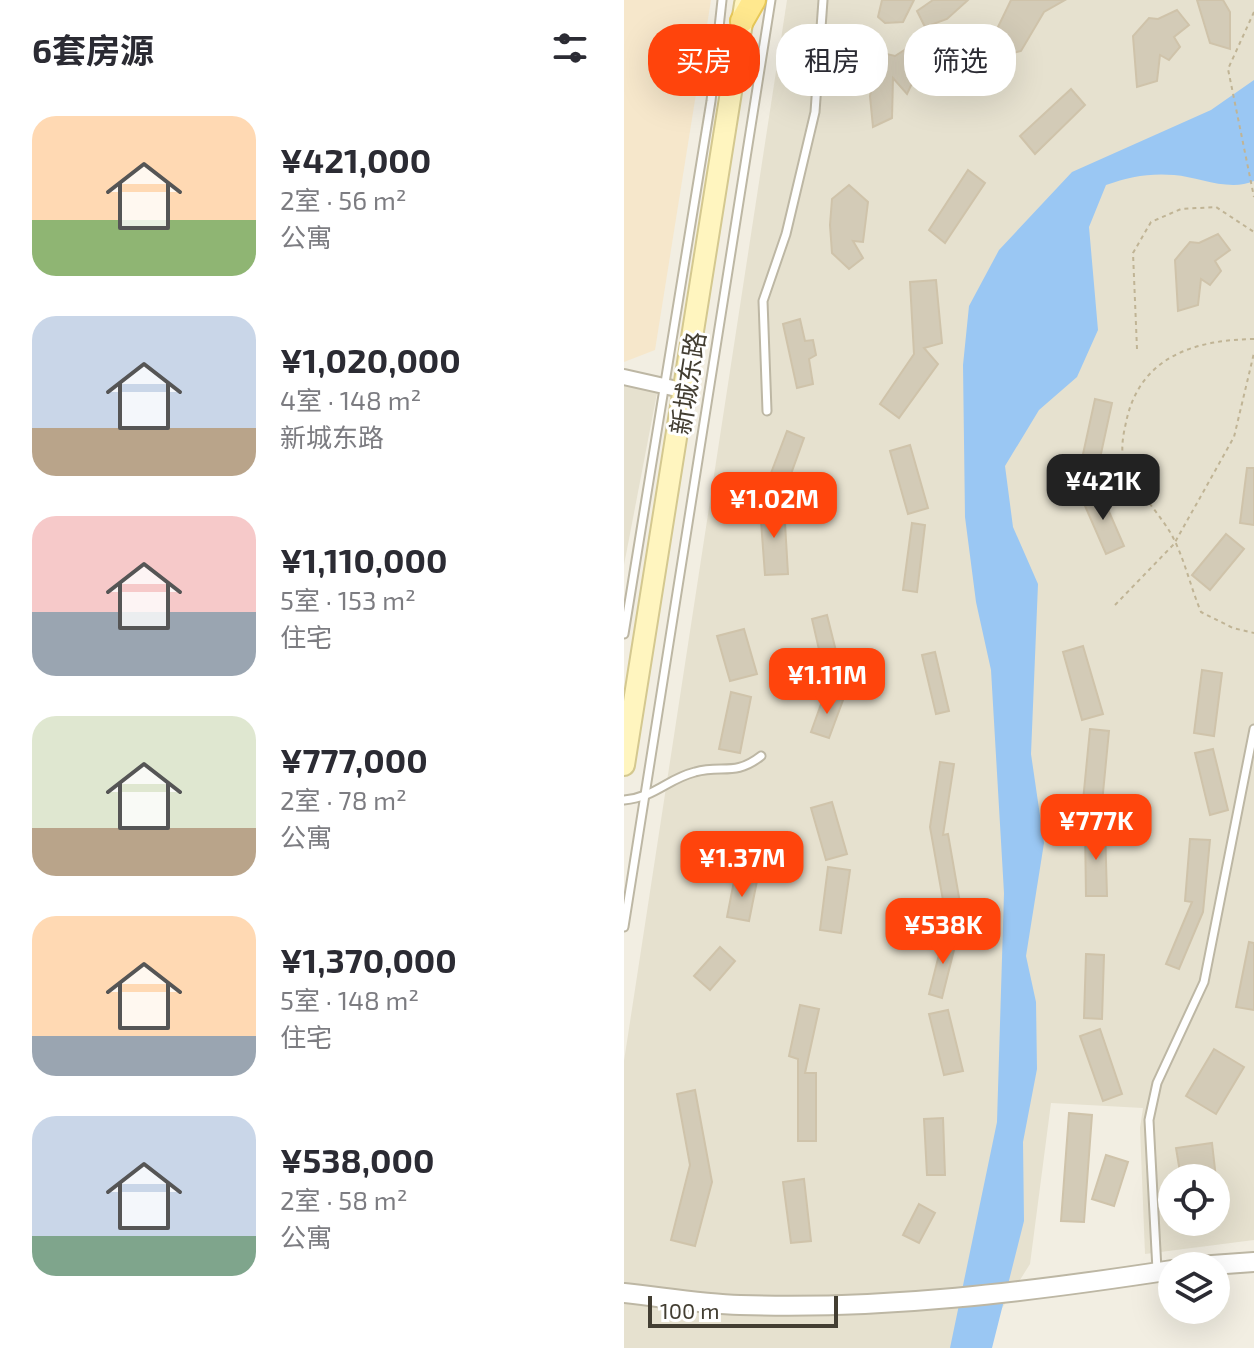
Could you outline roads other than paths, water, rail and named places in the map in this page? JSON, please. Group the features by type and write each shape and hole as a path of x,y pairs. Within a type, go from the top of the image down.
{"main road":[{"path":"744,11 754,0"},
{"name":"新城东路","path":"624,765 686,391 744,11"}],"street":[{"path":"624,377 686,391"},
{"path":"1230,1264 1254,1262"},
{"path":"624,1293 737,1305 867,1305 1027,1292 1158,1272"}],"lane":[{"path":"624,634 711,101 722,0"},
{"path":"624,927 771,0"},
{"path":"767,411 763,301 786,234 815,112 823,0"},
{"path":"1163,1252 1149,1120 1157,1083 1204,982 1254,729"},
{"path":"624,800 645,798 687,774 738,769 761,756"}],"water":[{"path":"1254,80 1254,181 1234,185 1184,176 1156,175 1106,185 1089,227 1098,330 1077,377 1039,410 1005,466 1013,527 1038,584 1031,754 1044,843 1026,956 1036,1002 1037,1069 1023,1142 1024,1221 992,1348 950,1348 997,1122 1004,893 991,670 976,602 965,517 963,365 969,306 999,250 1072,172 1211,110"}]}
